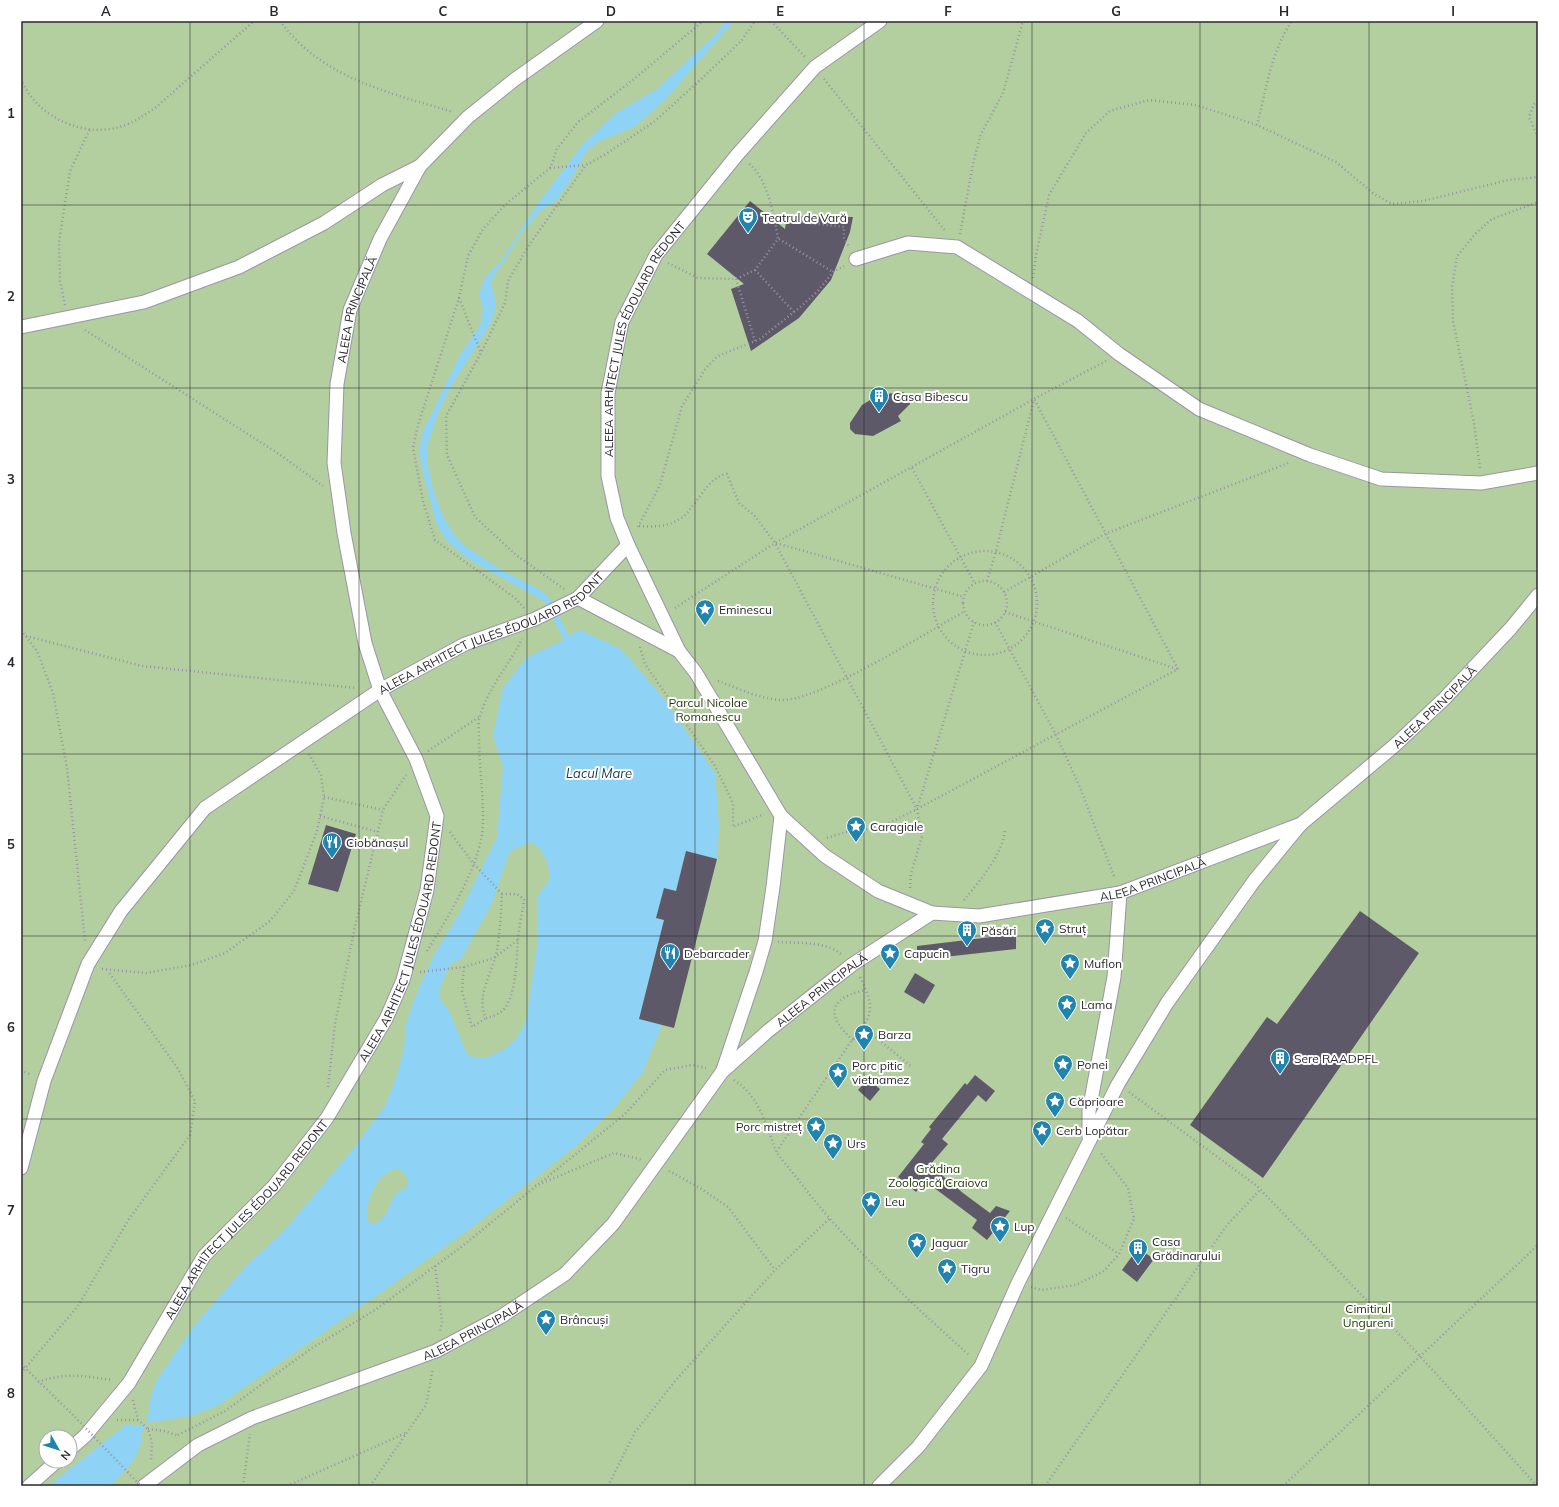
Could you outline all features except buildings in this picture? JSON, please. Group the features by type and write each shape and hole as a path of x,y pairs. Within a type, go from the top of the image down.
{"street":[{"name":"ALEEA PRINCIPALĂ","path":"380,690 365,643 334,464 337,384 350,310 380,239 420,166 468,117 514,80 597,21"},
{"name":"ALEEA ARHITECT JULES ÉDOUARD REDONT","path":"78,1442 85,1436 129,1383 204,1256 274,1186 327,1118 386,1019 409,977 427,890 437,816 416,759 380,690 465,644 535,619 578,598 628,545 617,518 608,476 608,393 622,322 656,255 737,155 814,67 880,21"},
{"path":"21,327 144,302 239,267 324,223 382,185 420,166"},
{"path":"856,259 908,243 957,247 1032,291 1078,321 1119,354 1199,409 1310,455 1381,479 1481,483 1538,473"},
{"path":"628,545 679,651 696,673 779,812 825,856 878,891 909,902 932,913"},
{"name":"ALEEA PRINCIPALĂ","path":"145,1485 198,1445 252,1418 436,1350 502,1316 565,1274 613,1224 722,1072 768,1031 853,964 932,913 979,916 1120,893 1301,824 1394,746 1444,699 1511,628 1538,595"},
{"path":"578,598 679,651"},
{"path":"21,1168 44,1081 88,964 121,911 204,808 380,690"},
{"name":"ALEEA PRINCIPALĂ","path":"722,1072 765,941 774,887 779,812"},
{"path":"879,1486 918,1447 981,1366 1018,1283 1118,1084 1167,1003 1254,880 1301,824"},
{"path":"1089,1140 1088,1111 1114,977 1120,893"},
{"path":"29,1486 48,1469"}],"path":[{"path":"21,79 34,100 46,112 63,122 90,129 104,129 122,126 139,119 155,108 254,21"},
{"path":"280,21 288,32 308,51 324,63 350,77 372,88 468,117"},
{"path":"426,953 464,885 482,842 484,819 480,784 479,717 493,687 512,660 535,619 515,598 435,540 424,501 413,448 418,425 459,298 468,256 483,229 506,204 550,168 557,149 578,122 633,80 703,21"},
{"path":"550,168 586,165 606,154 655,121 742,40 755,21"},
{"path":"771,21 814,67 957,247"},
{"path":"957,247 973,164 981,134 1002,93 1023,21"},
{"path":"1257,125 1275,57 1285,31 1292,21"},
{"path":"1032,291 1036,255 1049,195 1086,133 1110,111 1149,100 1196,105 1257,125 1336,162 1374,194 1392,204 1423,201 1508,180 1538,177"},
{"path":"1538,101 1534,104 1529,117 1538,137"},
{"path":"90,129 70,171 59,242 60,281 68,318 279,454 339,498"},
{"path":"656,255 698,278 736,279 755,270 778,239 775,220 765,187 752,166 737,155"},
{"path":"578,598 516,555 475,517 447,455 446,416 481,354 505,303 508,281 530,245 586,165"},
{"path":"1481,483 1474,423 1453,321 1452,287 1457,256 1477,232 1492,219 1538,202"},
{"path":"628,545 660,485 682,406 706,368 718,356 755,341 794,312 817,292 833,272 856,259 844,238 844,227 775,220"},
{"path":"778,239 833,272"},
{"path":"755,270 794,312"},
{"path":"736,279 755,341"},
{"path":"459,298 481,354"},
{"path":"663,616 775,543 1034,399 1119,354"},
{"path":"1034,399 1178,669"},
{"path":"987,581 996,551 1034,399"},
{"path":"1004,592 1031,578 1105,534 1310,455"},
{"path":"912,468 975,584"},
{"path":"639,526 659,527 679,520 719,475 727,474 739,504 754,515 775,543 917,809 922,836 911,874 909,902"},
{"path":"775,543 964,597"},
{"path":"974,551 996,551 1014,558 1025,568 1031,578 1037,594 1037,609 1034,622 1025,637 1010,649 998,654 984,655 965,651 948,640 938,626 934,617 932,603 934,588 940,576 949,564 960,557 974,551"},
{"path":"987,581 994,582 1004,592 1007,598 1005,612 996,622 989,624 974,622 965,611 964,597 970,587 987,581"},
{"path":"696,673 750,693 780,700 802,697 846,678 965,611"},
{"path":"1005,612 1178,669"},
{"path":"917,809 974,622"},
{"path":"996,622 1056,735 1080,785 1120,893"},
{"path":"635,629 645,664 715,766 724,784 733,803 733,827 779,812"},
{"path":"21,630 37,651 53,693 67,768 88,964 108,971 146,974 192,965 225,953 270,921 294,891 317,831 324,797 321,775 303,742"},
{"path":"26,636 142,666 380,690"},
{"path":"810,843 846,832 881,827 1178,669"},
{"path":"328,1090 335,1024 354,931 383,810 416,759 479,717"},
{"path":"324,797 383,810"},
{"path":"320,816 378,832"},
{"path":"437,816 473,863 502,894 517,894 524,899 512,987 508,1004 496,1016 486,1018 472,1027 462,991 464,967"},
{"path":"952,914 995,857 1005,835 1005,829"},
{"path":"486,1018 482,1010 483,996 497,950 502,894"},
{"path":"409,977 450,968 464,967 494,958 519,939"},
{"path":"765,941 806,943 836,949 853,964 866,990 871,1011 864,1027 853,1040 776,1152"},
{"path":"21,1373 78,1306 128,1219 190,1135 195,1101 177,1067 108,971"},
{"path":"853,1040 837,1024 834,1017 835,1008 838,1001 845,996 866,990"},
{"path":"864,1027 912,1067"},
{"path":"178,1435 225,1411 312,1348 375,1310 435,1266 625,1114 665,1070 692,1065 722,1072 744,1086 755,1100 767,1125 776,1152 830,1218 908,1300 981,1366"},
{"path":"1118,1084 1257,1186 1420,1356 1537,1486"},
{"path":"1018,1283 1042,1290 1076,1285 1104,1270 1119,1254 1134,1219 1128,1188 1107,1159 1089,1140"},
{"path":"532,1188 614,1153 636,1157 656,1165 700,1188 728,1207 775,1270"},
{"path":"1045,1486 1227,1225 1260,1190"},
{"path":"1054,1210 1119,1254"},
{"path":"608,1486 635,1432 676,1380 775,1270 830,1218"},
{"path":"1283,1486 1538,1245"},
{"path":"370,1486 426,1405 442,1322 435,1266"},
{"path":"21,1364 25,1370 145,1485"},
{"path":"38,1382 57,1376 81,1375 129,1383"},
{"path":"244,1486 252,1418"},
{"path":"138,1420 148,1429 152,1442 145,1485"},
{"path":"148,1429 178,1435 198,1445"},
{"path":"287,1486 406,1433"}],"green space":[{"name":"Parcul Nicolae Romanescu","path":"21,21 1538,21 1538,1486 21,1486"}],"water":[{"name":"Lacul Mare","path":"726,21 734,21 665,100 634,127 598,142 586,152 572,178 556,201 542,210 522,232 491,281 496,306 490,325 452,385 438,413 427,448 428,465 434,493 445,520 454,534 465,546 486,560 505,572 540,590 549,597 569,636 580,630 621,649 665,700 715,773 719,826 717,859 686,851 676,891 664,888 656,918 664,920 639,1019 662,1025 643,1072 614,1108 577,1145 478,1223 382,1292 219,1405 191,1416 147,1423 151,1395 157,1380 193,1327 248,1264 282,1233 354,1148 385,1106 396,1078 404,1049 406,1024 415,997 433,957 460,912 497,837 503,767 493,735 503,688 526,658 564,640 544,601 475,563 460,553 446,540 436,523 421,464 419,449 423,431 461,353 480,326 483,309 479,294 485,278 500,262 539,202 582,145 616,113 657,89 715,35","holes":["531,842 543,853 549,868 550,879 537,897 538,941 526,1022 516,1039 505,1049 486,1058 468,1056 449,1011 439,998 441,985 451,964 461,959 492,903 510,851","395,1169 402,1171 408,1179 406,1188 396,1194 388,1211 375,1224 367,1221 368,1206 373,1190 382,1177"]},
{"path":"147,1423 143,1431 141,1443 136,1456 110,1486 48,1486 70,1469 78,1469 78,1462 127,1424 138,1426"}],"place":[{"name":"Teatrul de Vară","path":"748,234"},
{"name":"Casa Bibescu","path":"879,413"},
{"name":"Eminescu","path":"705,626"},
{"name":"Caragiale","path":"856,843"},
{"name":"Ciobănașul","path":"332,859"},
{"name":"Struț","path":"1045,945"},
{"name":"Păsări","path":"967,947"},
{"name":"Debarcader","path":"670,970"},
{"name":"Capucin","path":"890,970"},
{"name":"Muflon","path":"1070,980"},
{"name":"Lama","path":"1067,1021"},
{"name":"Barza","path":"864,1051"},
{"name":"Sere RAADPFL","path":"1280,1075"},
{"name":"Ponei","path":"1063,1081"},
{"name":"Porc pitic vietnamez","path":"838,1089"},
{"name":"Căprioare","path":"1055,1118"},
{"name":"Porc mistreț","path":"816,1143"},
{"name":"Cerb Lopătar","path":"1042,1147"},
{"name":"Urs","path":"833,1160"},
{"name":"Leu","path":"871,1218"},
{"name":"Lup","path":"1000,1243"},
{"name":"Jaguar","path":"917,1259"},
{"name":"Casa Grădinarului","path":"1138,1265"},
{"name":"Tigru","path":"947,1285"},
{"name":"Brâncuși","path":"546,1336"}],"park label":[{"name":"Grădina Zoologică Craiova","path":"938,1175"},
{"name":"Cimitirul Ungureni","path":"1368,1315"}]}
